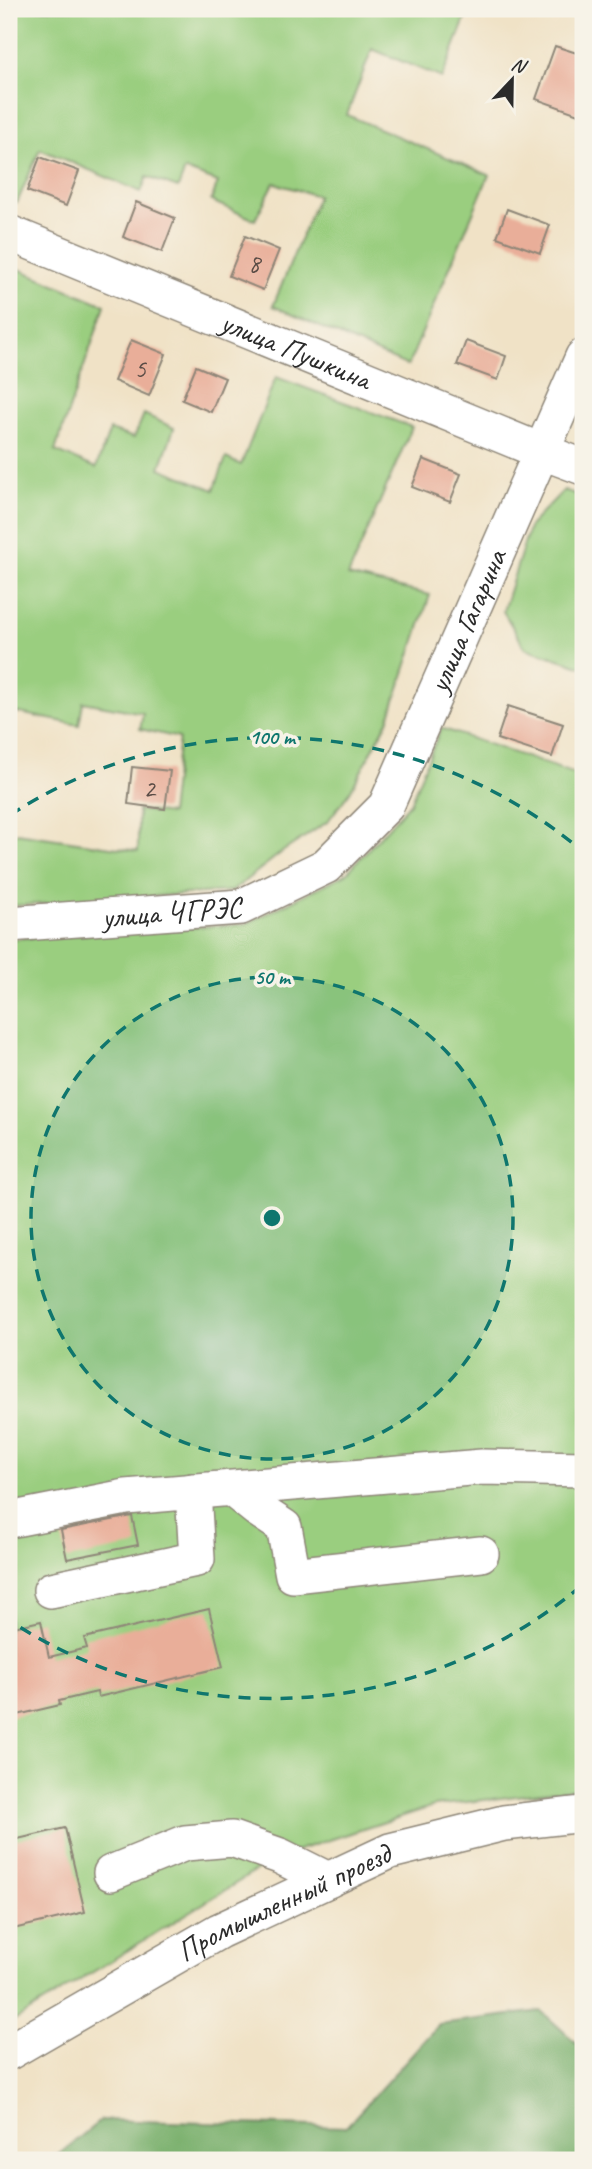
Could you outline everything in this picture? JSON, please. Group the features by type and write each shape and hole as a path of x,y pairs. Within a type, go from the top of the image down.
{"street":[{"name":"улица Пушкина","path":"9,233 583,467"},
{"name":"улица Гагарина","path":"326,866 386,806 583,357"},
{"name":"улица ЧГРЭС","path":"9,924 242,907 326,866"},
{"path":"9,1520 126,1497 193,1491 482,1467 583,1469"},
{"path":"232,1489 284,1527 293,1575 481,1554"},
{"path":"51,1590 197,1559 193,1491"},
{"name":"Промышленный проезд","path":"9,2052 219,1931 390,1851 504,1823 583,1814"},
{"path":"111,1873 185,1843 232,1839 280,1856 328,1880"}],"green space":[{"path":"9,9 469,9 442,78 372,49 347,115 489,175 408,366 273,306 318,196 274,183 255,220 211,201 218,182 185,170 178,188 147,177 141,192 40,149 17,203 9,200"},
{"path":"9,265 105,305 55,451 96,468 110,430 134,438 144,414 174,428 160,468 214,490 226,458 241,465 276,377 412,427 348,576 430,595 388,721 350,792 327,822 282,852 232,891 9,906 9,832 138,851 138,810 170,814 179,738 140,729 143,713 83,702 79,725 9,711"},
{"path":"564,490 583,497 583,667 525,648 503,611 530,525"},
{"path":"441,728 575,774 583,750 583,1788 434,1806 280,1856 9,2024 9,939 246,924 346,874 410,803"},
{"path":"541,2011 583,2049 583,2160 52,2160 101,2120 346,2127 439,2024"}],"building":[{"path":"555,46 583,55 581,115 536,99"},
{"path":"40,157 79,171 66,206 27,191"},
{"path":"136,202 175,218 162,252 123,237"},
{"path":"507,209 550,225 540,253 497,237"},
{"path":"245,236 279,250 263,290 229,276"},
{"path":"131,340 166,354 149,396 114,381"},
{"path":"466,341 506,356 498,380 457,365"},
{"path":"196,366 225,378 211,412 182,400"},
{"path":"423,459 461,474 450,502 412,487"},
{"path":"508,706 563,724 552,757 497,739"},
{"path":"9,727 16,729 10,757 9,757"},
{"path":"132,767 170,771 165,809 128,804"},
{"path":"132,1516 138,1545 67,1559 61,1530"},
{"path":"209,1609 223,1667 98,1697 97,1692 59,1701 60,1705 9,1717 9,1628 41,1621 49,1657 87,1648 84,1638"},
{"path":"65,1828 85,1912 9,1930 9,1841"}]}
